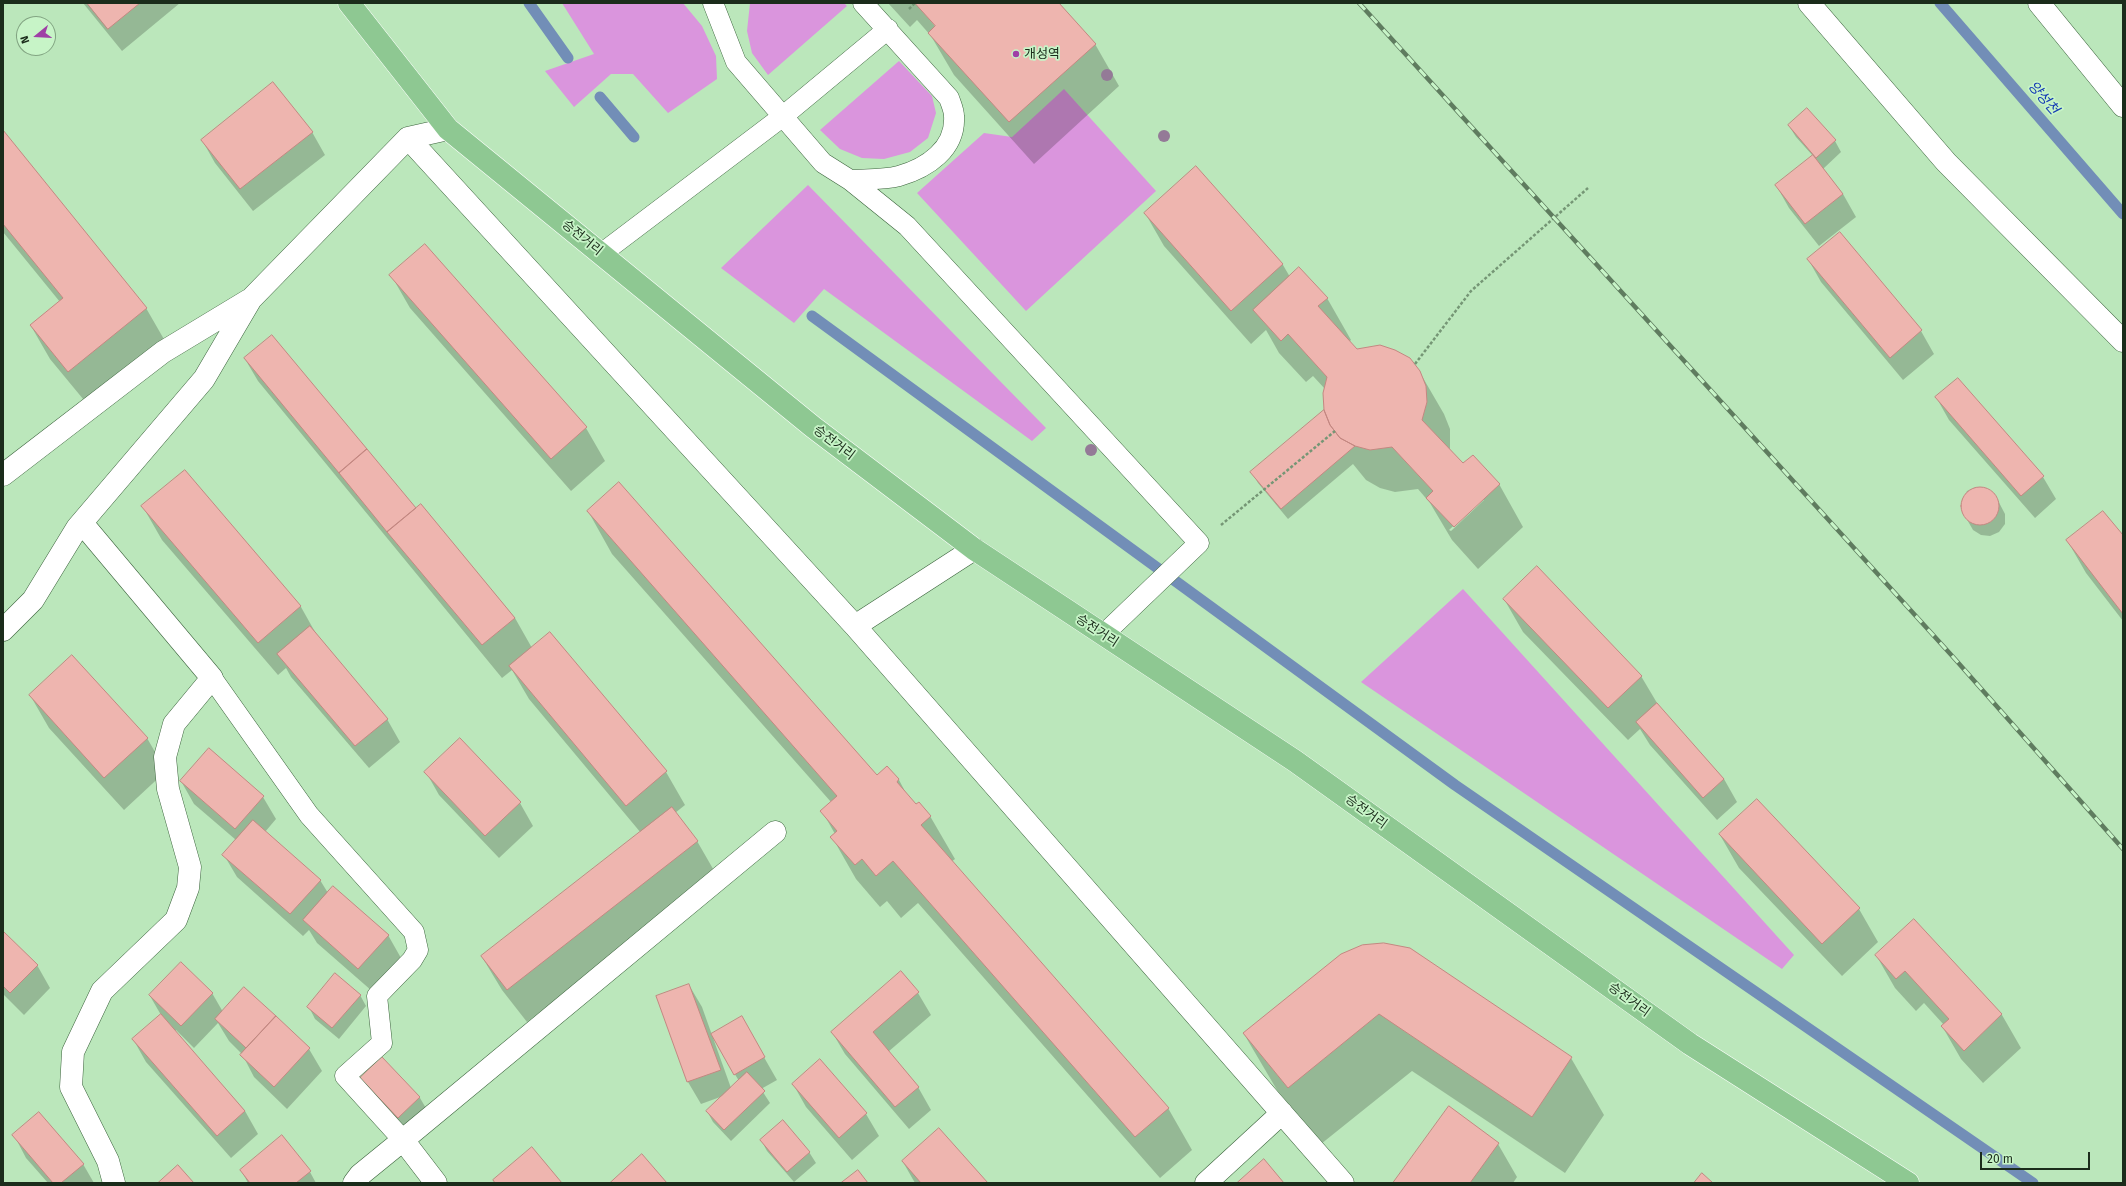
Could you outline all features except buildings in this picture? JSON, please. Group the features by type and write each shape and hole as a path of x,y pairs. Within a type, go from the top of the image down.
{"main road":[{"name":"승전거리","path":"349,3 448,129 813,427 974,549 1295,761 1690,1044 1908,1183"}],"street":[{"path":"1809,3 1946,162 2123,340"},
{"path":"2039,3 2123,106"},
{"path":"3,630 33,600 82,523 204,379 251,299 408,138 448,129"},
{"path":"408,138 855,626 1343,1183"},
{"path":"3,475 163,352 251,299"},
{"path":"82,523 212,678 174,724 165,757 168,789 190,867 188,888 176,920 102,991 73,1052 71,1086 108,1161 114,1183"},
{"path":"855,626 974,549"},
{"path":"358,1180 403,1140 775,832"},
{"path":"1206,1183 1282,1113"},
{"path":"403,1140 436,1183"}],"lane":[{"path":"850,180 898,176 923,166 941,154 951,137 954,116 949,98 863,3"},
{"path":"717,7 736,62 782,118 823,163 850,180 907,226 1193,548 1103,635"},
{"path":"601,254 782,118 888,29"},
{"path":"212,678 310,815 414,932 418,950 412,960 377,996 382,1043 345,1076 403,1140"}],"path":[{"path":"1415,364 1471,291 1588,188"},
{"path":"1193,548 1335,431"}],"shaded area":[{"path":"562,3 683,3 702,26 716,56 717,79 668,113 633,74 611,74 574,107 545,71 594,54"},
{"path":"750,3 844,3 847,6 768,75 752,53 747,31"},
{"path":"899,61 932,96 936,113 928,138 910,152 884,159 862,158 840,149 820,130"},
{"path":"1064,89 1156,191 1026,311 917,193 984,133 1012,137"},
{"path":"808,185 1046,428 1032,441 824,289 794,323 721,268"},
{"path":"1463,589 1794,955 1782,969 1361,682"}],"waterway":[{"path":"529,3 568,58"},
{"name":"양성천","path":"1940,3 2123,214"},
{"path":"600,97 634,137"},
{"path":"812,316 1455,785 2033,1183"}],"railway":[{"path":"1359,3 1954,658 2123,849"}],"place":[{"name":"개성역","path":"1016,54"}]}
